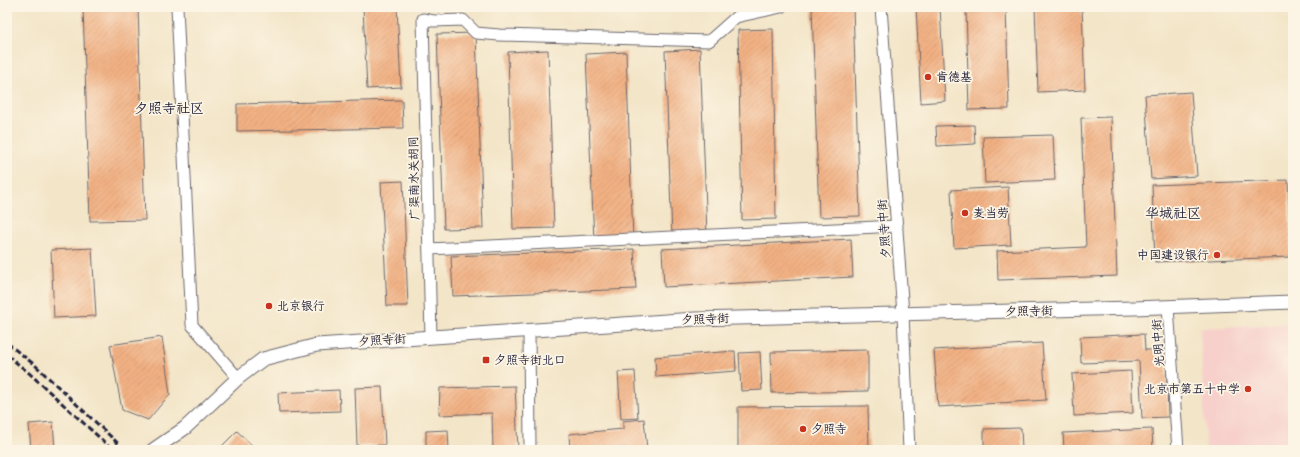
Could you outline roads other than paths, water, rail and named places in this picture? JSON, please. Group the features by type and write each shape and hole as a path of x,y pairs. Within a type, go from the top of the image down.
{"street":[{"path":"177,7 192,325 238,378"},
{"name":"广渠南水关胡同","path":"431,337 423,19 434,21 463,20 476,32 499,35 708,41 736,17 781,7"},
{"name":"夕照寺中街","path":"881,7 903,314 909,450"},
{"path":"429,249 897,226"},
{"name":"夕照寺街","path":"153,450 185,428 238,378 263,359 318,345 695,319 1168,307 1293,302"},
{"name":"光明中街","path":"1168,307 1178,450"},
{"path":"529,330 530,450"}],"railway":[{"path":"7,343 36,366 125,450"},
{"path":"7,355 29,373 113,450"}],"place":[{"name":"肯德基","path":"928,77"},
{"name":"麦当劳","path":"965,213"},
{"name":"中国建设银行","path":"1217,255"},
{"name":"北京银行","path":"269,306"},
{"name":"夕照寺街北口","path":"486,360"},
{"name":"北京市第五十中学","path":"1248,389"},
{"name":"夕照寺","path":"803,429"}],"district":[{"name":"夕照寺社区","path":"169,108"},
{"name":"华城社区","path":"1173,213"}]}
